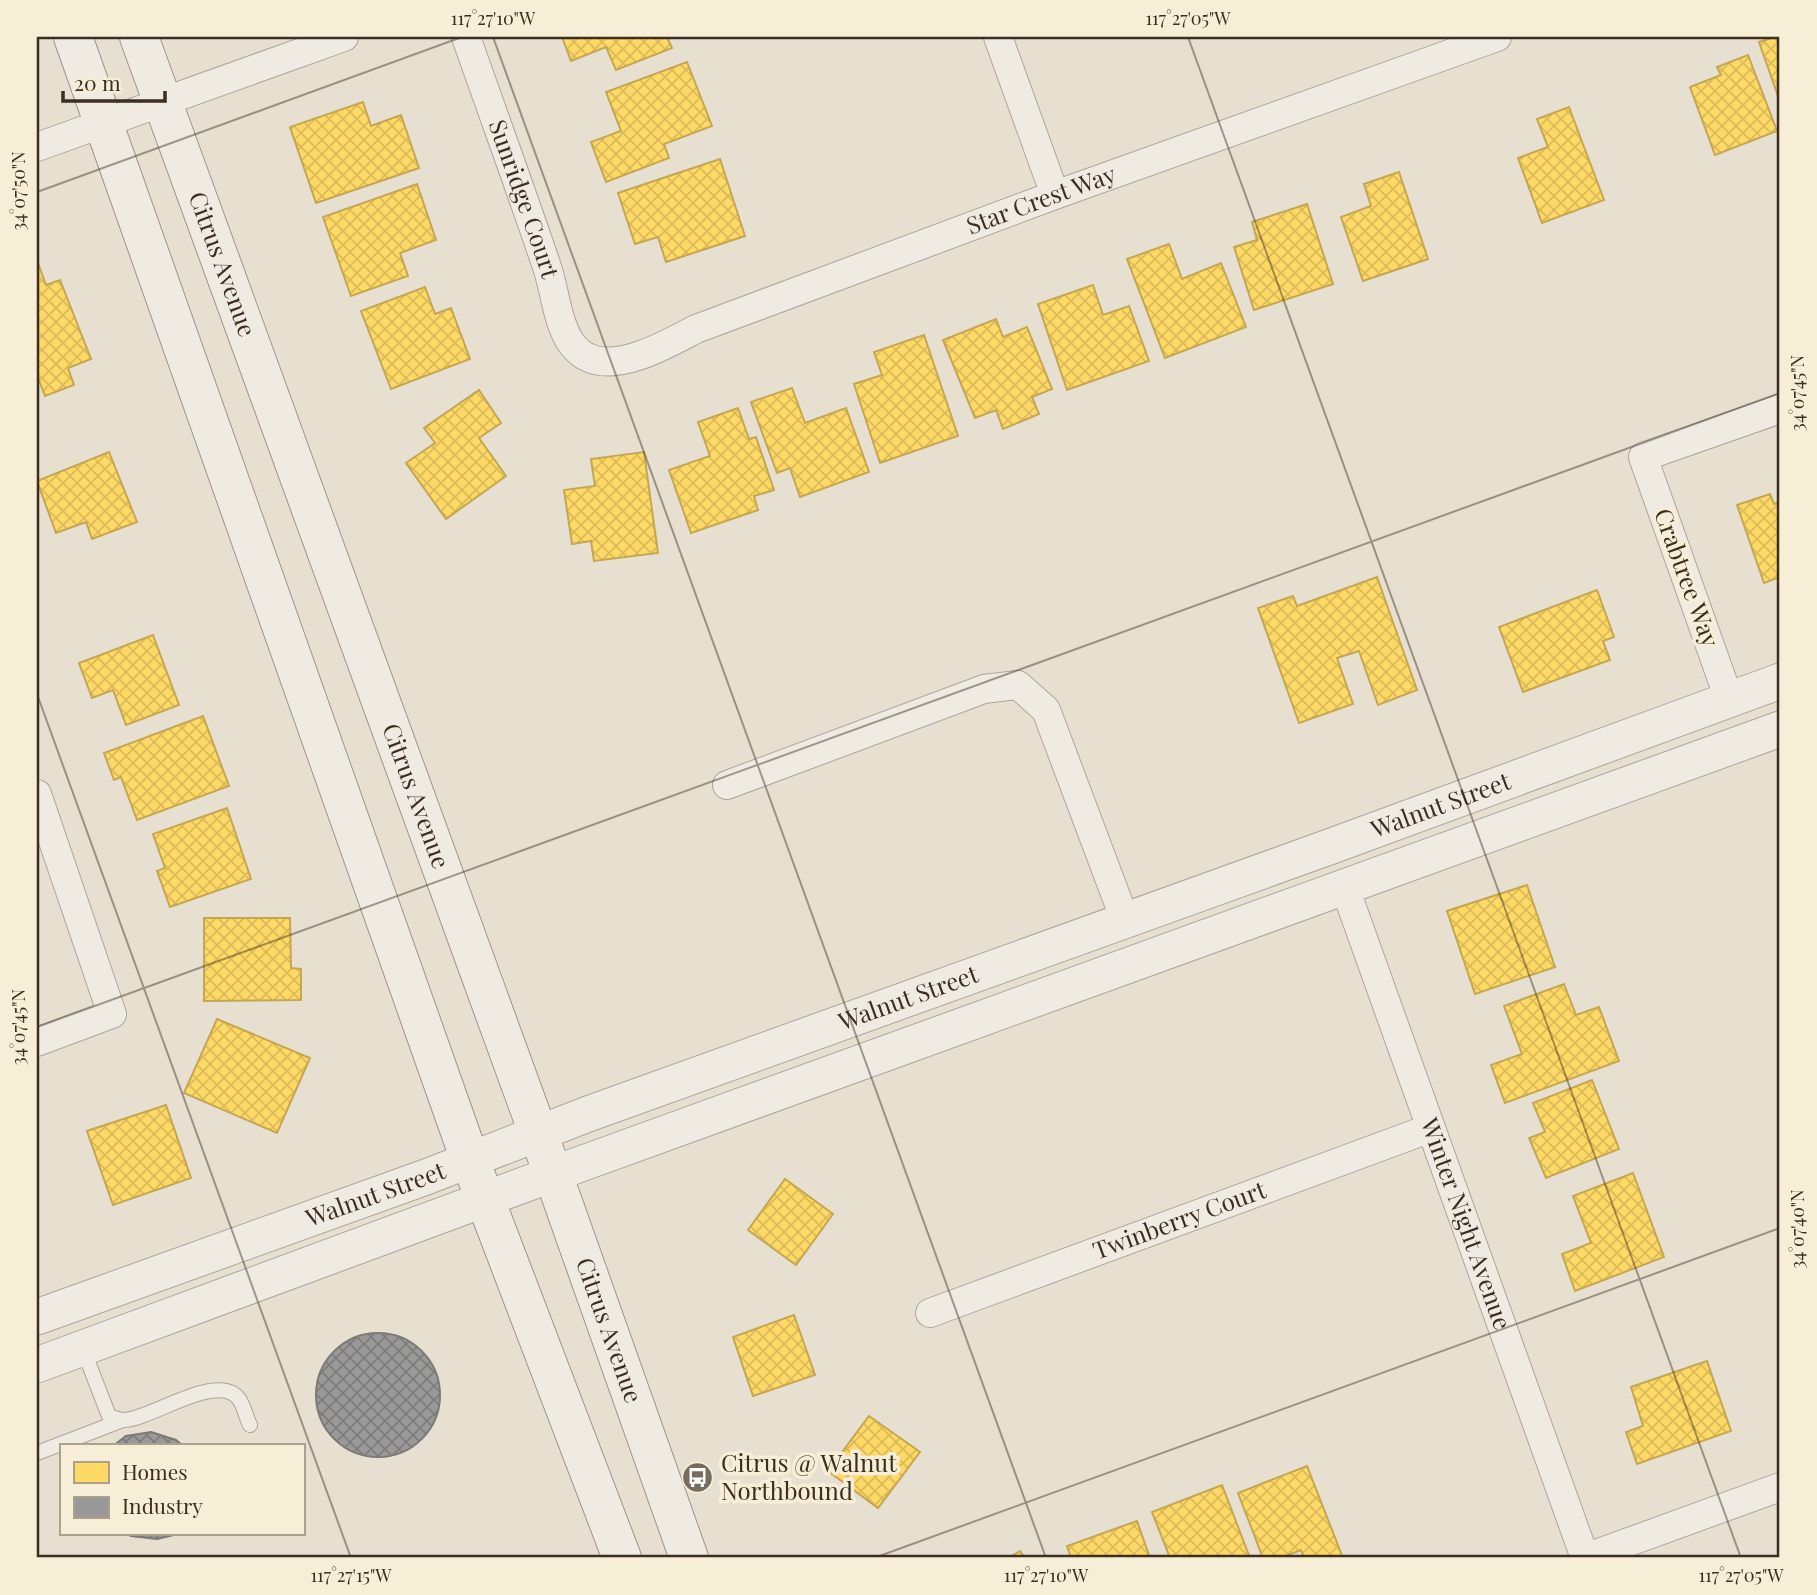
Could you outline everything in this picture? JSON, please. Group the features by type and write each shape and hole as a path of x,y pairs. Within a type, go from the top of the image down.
{"main road":[{"path":"73,37 470,1160 622,1558"},
{"name":"Citrus Avenue","path":"139,37 553,1174 689,1558"}],"street":[{"path":"37,147 344,37"},
{"name":"Sunridge Court","path":"466,37 548,271 565,330 572,344 585,357"},
{"path":"998,37 1055,195"},
{"name":"Star Crest Way","path":"585,357 600,362 650,353 696,329 1055,195 1497,37"},
{"name":"Crabtree Way","path":"1729,699 1643,457 1780,409"},
{"name":"Walnut Street","path":"37,1317 1780,681"},
{"path":"727,786 985,689 1017,685 1046,710 1125,920"},
{"name":"Walnut Street","path":"37,1365 553,1174 1780,729"},
{"path":"37,794 112,1014 37,1042"},
{"name":"Winter Night Avenue","path":"1345,888 1585,1558"},
{"name":"Twinberry Court","path":"930,1314 1431,1128"},
{"path":"1585,1558 1780,1487"}],"lane":[{"path":"82,1348 109,1416 123,1420"},
{"path":"60,1444 210,1389 223,1389 238,1397 250,1425"},
{"path":"37,1453 60,1444"}],"building: Homes":[{"path":"562,37 667,37 672,48 616,70 606,47 571,61"},
{"path":"1780,37 1780,102 1759,42"},
{"path":"1748,55 1777,131 1715,155 1690,87 1721,75 1717,67"},
{"path":"687,62 712,126 664,144 669,158 606,182 591,142 621,131 606,92"},
{"path":"363,102 371,126 401,115 419,168 316,203 290,127"},
{"path":"1569,107 1604,200 1542,223 1518,158 1548,147 1537,119"},
{"path":"720,159 745,236 666,262 658,237 635,244 618,193"},
{"path":"1399,172 1428,259 1363,281 1341,217 1371,206 1364,184"},
{"path":"417,184 436,240 400,253 408,276 351,296 323,217"},
{"path":"1307,204 1333,284 1254,310 1234,247 1257,240 1252,222"},
{"path":"1169,244 1182,279 1221,263 1246,327 1165,358 1127,259"},
{"path":"37,260 46,285 60,280 91,359 68,368 74,385 45,396 37,375"},
{"path":"1093,285 1103,315 1129,306 1149,361 1067,390 1038,304"},
{"path":"425,287 435,314 451,308 470,359 391,389 361,311"},
{"path":"996,319 1003,337 1027,327 1052,389 1032,397 1039,414 1003,429 996,410 975,418 943,340"},
{"path":"924,335 958,436 880,463 854,384 882,375 874,352"},
{"path":"792,388 805,423 846,408 869,472 800,497 790,468 777,473 751,402"},
{"path":"479,390 501,423 479,438 506,476 446,519 406,463 435,443 424,428"},
{"path":"738,408 749,439 756,437 774,490 754,496 758,510 691,533 669,470 710,456 698,422"},
{"path":"109,452 137,522 92,539 86,522 56,533 37,481"},
{"path":"644,452 658,553 594,561 591,541 572,544 564,490 595,486 591,459"},
{"path":"1770,494 1774,504 1780,502 1780,577 1764,583 1737,505"},
{"path":"1377,577 1417,690 1378,705 1359,651 1337,658 1353,704 1299,723 1258,608 1293,596 1297,606"},
{"path":"1597,590 1614,637 1603,641 1610,660 1523,692 1499,627"},
{"path":"153,635 179,705 126,725 113,690 92,698 79,663"},
{"path":"203,716 229,786 137,820 121,777 114,780 104,753"},
{"path":"227,808 251,879 170,907 157,871 165,868 153,834"},
{"path":"1527,885 1555,967 1475,994 1447,911"},
{"path":"204,918 290,918 291,968 301,969 301,1000 204,1001"},
{"path":"1564,984 1576,1015 1599,1007 1619,1061 1505,1103 1491,1065 1522,1054 1504,1006"},
{"path":"217,1019 310,1058 277,1133 184,1093"},
{"path":"1592,1080 1619,1149 1546,1178 1529,1138 1545,1132 1533,1103"},
{"path":"166,1105 191,1178 113,1205 87,1131"},
{"path":"1633,1173 1664,1257 1575,1291 1562,1254 1591,1243 1573,1196"},
{"path":"785,1179 833,1214 796,1265 748,1230"},
{"path":"794,1315 815,1375 753,1396 733,1337"},
{"path":"1707,1361 1731,1431 1637,1464 1626,1432 1643,1426 1631,1387"},
{"path":"869,1416 920,1452 878,1508 828,1471"},
{"path":"1307,1466 1343,1558 1304,1558 1301,1550 1280,1558 1263,1558 1238,1493"},
{"path":"1222,1485 1250,1558 1170,1558 1152,1512"},
{"path":"1137,1521 1150,1558 1071,1558 1067,1546"},
{"path":"1020,1551 1025,1558 1009,1558"}],"building: Industry":[{"path":"378,1333 402,1338 422,1351 435,1371 440,1395 435,1419 422,1439 402,1452 378,1457 354,1452 334,1439 321,1419 316,1395 321,1371 334,1351 354,1338"},
{"path":"151,1432 181,1444 116,1444 126,1436"},
{"path":"131,1536 170,1536 157,1539"}],"place":[{"name":"Citrus @ Walnut Northbound","path":"698,1478"}]}
